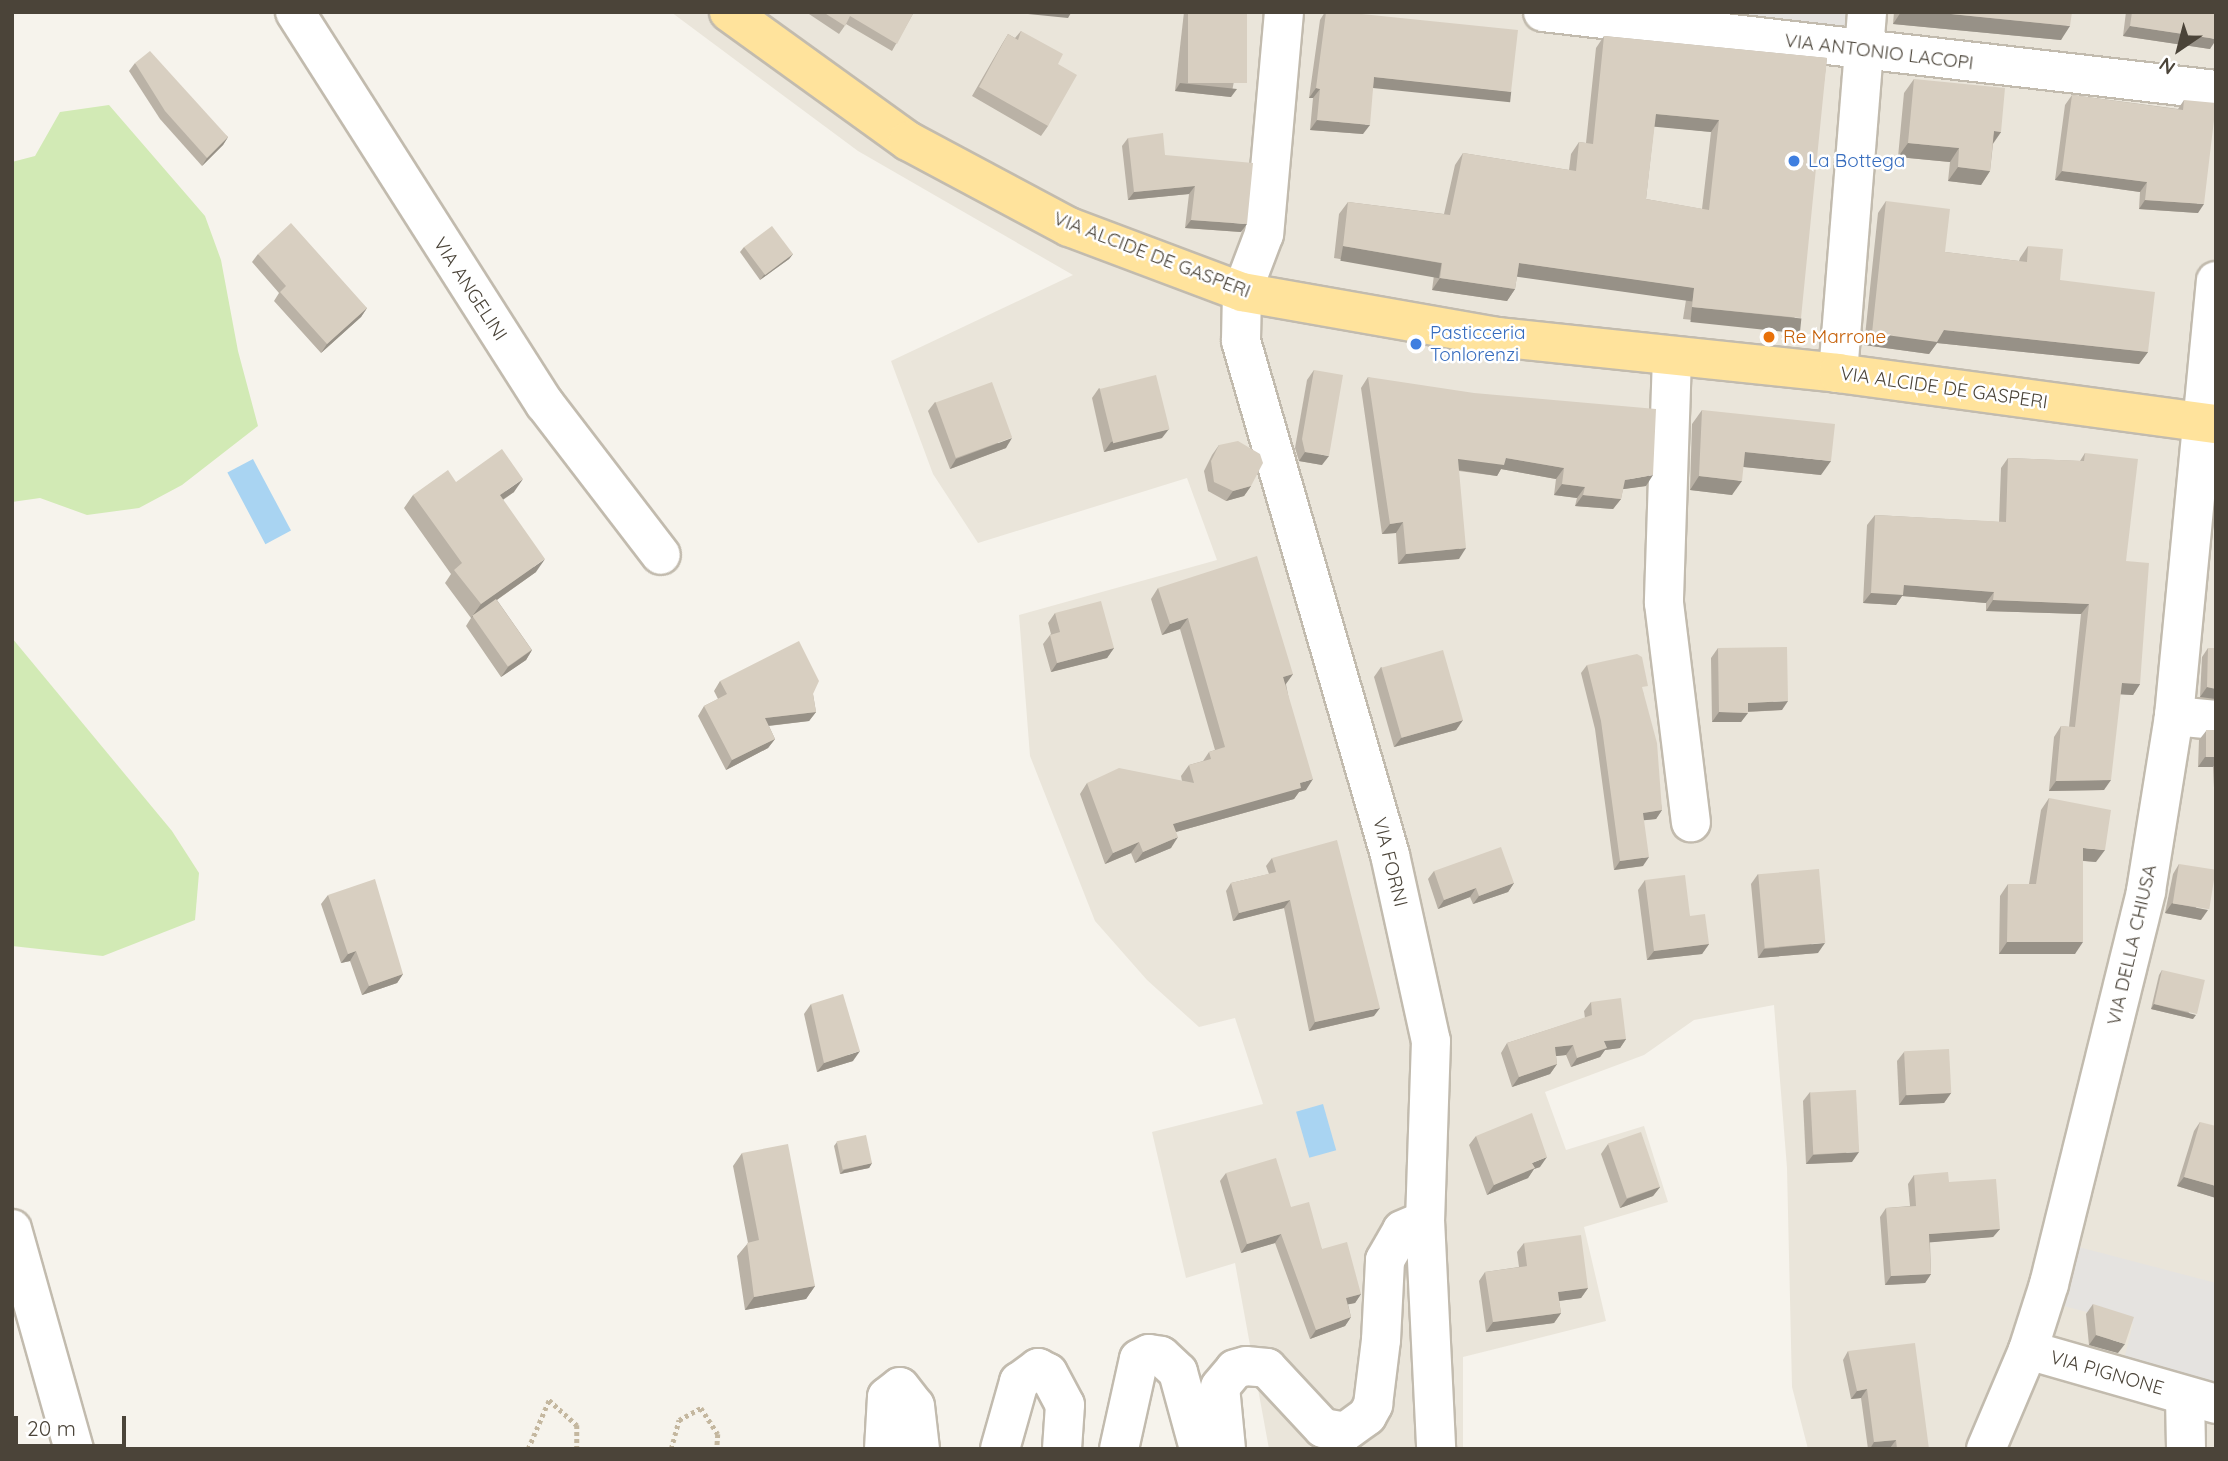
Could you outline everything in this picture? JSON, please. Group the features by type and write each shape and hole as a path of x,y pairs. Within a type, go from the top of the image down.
{"main road":[{"name":"VIA ALCIDE DE GASPERI","path":"729,12 908,141 1069,227 1242,292 1497,337 1838,373 2207,424"}],"street":[{"name":"VIA ANGELINI","path":"295,12 545,404 661,555"},
{"name":"VIA FORNI","path":"1284,12 1264,234 1242,292 1241,341 1390,855 1431,1041 1425,1220 1436,1449"},
{"name":"VIA ANTONIO LACOPI","path":"1543,12 1594,15 1863,51 2216,90"},
{"path":"1838,373 1867,12"},
{"name":"VIA DELLA CHIUSA","path":"1986,1449 2028,1350 2049,1284 2146,891 2174,716 2207,424 2216,281"},
{"path":"1672,357 1664,603 1691,822"},
{"path":"2174,716 2216,720"},
{"path":"1226,1449 1220,1387 1235,1369 1246,1366 1267,1368 1323,1429 1345,1432 1367,1416 1373,1405 1381,1340 1385,1260 1402,1230 1425,1220"},
{"path":"12,1229 74,1449"},
{"name":"VIA PIGNONE","path":"2028,1350 2200,1400 2186,1449"},
{"path":"1119,1449 1139,1359 1149,1354 1161,1356 1178,1372 1199,1449"},
{"path":"1000,1449 1019,1382 1038,1368 1055,1383 1065,1405 1062,1449"},
{"path":"884,1449 887,1396 900,1387 915,1406 920,1449"}],"path":[{"path":"528,1449 549,1400 577,1425 577,1449"},
{"path":"671,1449 678,1419 701,1408 718,1434 717,1449"}],"shaded area":[{"path":"671,12 2216,12 2216,1449 1808,1449 1792,1387 1787,1168 1774,1005 1694,1020 1644,1055 1545,1092 1566,1150 1644,1126 1668,1202 1584,1227 1606,1321 1463,1357 1463,1449 1269,1449 1235,1263 1186,1278 1152,1132 1263,1104 1235,1018 1199,1027 1147,980 1095,921 1030,756 1019,615 1217,560 1187,478 978,543 933,474 891,361 1073,275 858,151"},
{"path":"1726,12 1846,12 1845,26"},
{"path":"2071,1245 2216,1283 2216,1383 2124,1359 2133,1324 2056,1304"}],"green space":[{"path":"109,105 205,216 221,260 238,351 258,426 182,485 139,508 87,515 40,498 12,502 12,162 35,156 60,112"},
{"path":"12,638 172,831 199,873 195,920 103,956 12,946"}],"water":[{"path":"253,459 291,531 265,544 227,473"},
{"path":"1323,1104 1336,1150 1309,1158 1296,1112"}],"building":[{"path":"823,12 914,12 897,44 850,16 845,26"},
{"path":"1188,12 1247,12 1247,83 1188,83"},
{"path":"1326,12 1518,30 1511,92 1374,77 1370,125 1317,120 1320,89 1316,88"},
{"path":"1931,12 2072,12 2070,26"},
{"path":"2132,12 2216,12 2216,39 2130,26"},
{"path":"1021,31 1063,54 1058,64 1077,75 1048,126 979,87 1008,34 1018,40"},
{"path":"1604,36 1827,58 1801,318 1692,307 1694,288 1519,263 1515,289 1440,278 1442,263 1343,246 1348,202 1450,215 1463,153 1576,171 1579,142 1593,144","holes":["1656,114 1719,120 1709,210 1646,199"]},
{"path":"150,51 228,137 207,158 165,111 135,63"},
{"path":"1914,79 2005,88 2001,132 1994,131 1990,171 1958,167 1959,148 1908,143"},
{"path":"2072,95 2183,110 2184,100 2216,103 2204,204 2145,200 2147,182 2062,171"},
{"path":"1163,133 1165,155 1253,163 1247,224 1191,220 1195,186 1134,192 1128,138"},
{"path":"1886,201 1950,209 1945,252 2027,262 2028,246 2063,249 2060,280 2155,292 2148,352 1944,330 1937,342 1872,333"},
{"path":"291,223 367,308 327,344 280,292 286,286 258,254"},
{"path":"772,226 793,254 765,275 744,247"},
{"path":"1314,370 1343,375 1329,456 1305,452 1302,439"},
{"path":"1156,375 1170,429 1113,443 1100,389"},
{"path":"1368,377 1474,393 1656,409 1653,475 1625,480 1621,499 1583,495 1585,487 1562,484 1564,468 1506,458 1504,465 1458,459 1466,548 1406,554 1403,522 1390,524"},
{"path":"992,382 1012,437 956,458 936,403"},
{"path":"1702,410 1835,424 1831,461 1745,452 1742,481 1699,476"},
{"path":"1238,441 1260,454 1263,463 1251,486 1233,491 1214,482 1211,461 1219,445"},
{"path":"502,449 523,479 500,495 545,559 481,604 454,570 462,563 413,495 448,470 456,482"},
{"path":"2085,453 2138,459 2126,561 2149,563 2140,684 2122,683 2111,780 2056,781 2061,726 2075,727 2089,604 1993,600 1994,592 1904,585 1903,595 1871,593 1875,515 2006,522 2008,458 2084,461"},
{"path":"1257,556 1293,674 1283,677 1313,779 1300,783 1301,788 1173,824 1178,837 1143,852 1139,842 1113,853 1087,783 1119,768 1194,783 1189,765 1211,759 1209,752 1225,747 1188,618 1170,624 1158,588"},
{"path":"496,599 532,650 508,666 472,616"},
{"path":"1101,601 1114,648 1057,663 1050,635 1060,632 1055,613"},
{"path":"799,641 819,681 813,694 816,712 765,718 775,739 732,760 704,706 727,694 720,681"},
{"path":"1787,647 1788,701 1748,703 1748,713 1719,712 1718,648"},
{"path":"2208,648 2216,648 2216,689 2207,687"},
{"path":"1443,650 1463,720 1402,738 1381,668"},
{"path":"1637,654 1642,657 1648,686 1642,687 1657,743 1662,810 1643,813 1649,857 1620,861 1601,721 1587,665"},
{"path":"2206,730 2216,730 2216,757 2206,757"},
{"path":"2049,798 2111,810 2105,850 2083,848 2083,942 2007,942 2008,884 2036,884"},
{"path":"1337,840 1380,1008 1315,1022 1290,900 1239,913 1231,883 1276,872 1272,858"},
{"path":"1501,847 1514,883 1479,896 1476,888 1444,900 1434,871"},
{"path":"2179,864 2216,870 2209,909 2173,904"},
{"path":"1819,869 1825,943 1765,948 1758,874"},
{"path":"1685,875 1690,916 1705,914 1709,944 1654,951 1645,880"},
{"path":"375,879 403,974 369,986 356,951 348,954 328,895"},
{"path":"2162,970 2205,980 2197,1014 2154,1004"},
{"path":"843,994 860,1051 824,1063 811,1004"},
{"path":"1621,998 1626,1039 1604,1041 1607,1048 1577,1058 1573,1045 1555,1047 1557,1064 1519,1077 1507,1043 1592,1015 1591,1002"},
{"path":"1949,1049 1951,1093 1906,1095 1904,1051"},
{"path":"1856,1090 1859,1152 1813,1154 1810,1092"},
{"path":"1532,1113 1547,1157 1532,1163 1535,1168 1494,1185 1476,1136"},
{"path":"2200,1122 2216,1126 2216,1186 2184,1177"},
{"path":"1641,1132 1660,1187 1627,1198 1608,1143"},
{"path":"866,1135 872,1163 843,1170 837,1141"},
{"path":"788,1144 815,1286 754,1297 747,1243 759,1240 742,1153"},
{"path":"1276,1158 1291,1207 1309,1202 1322,1249 1347,1242 1361,1294 1346,1298 1351,1317 1316,1330 1281,1234 1247,1244 1226,1173"},
{"path":"1948,1172 1949,1182 1996,1179 2000,1229 1929,1234 1931,1274 1891,1276 1886,1208 1916,1206 1914,1175"},
{"path":"1581,1235 1588,1288 1558,1292 1561,1313 1493,1322 1485,1272 1527,1266 1524,1243"},
{"path":"2093,1304 2134,1317 2125,1344 2096,1335"},
{"path":"1915,1343 1929,1449 1897,1449 1896,1440 1874,1442 1867,1389 1857,1391 1848,1351"}],"place":[{"name":"La Bottega","path":"1794,161"},
{"name":"Re Marrone","path":"1769,337"},
{"name":"Pasticceria Tonlorenzi","path":"1416,344"}]}
